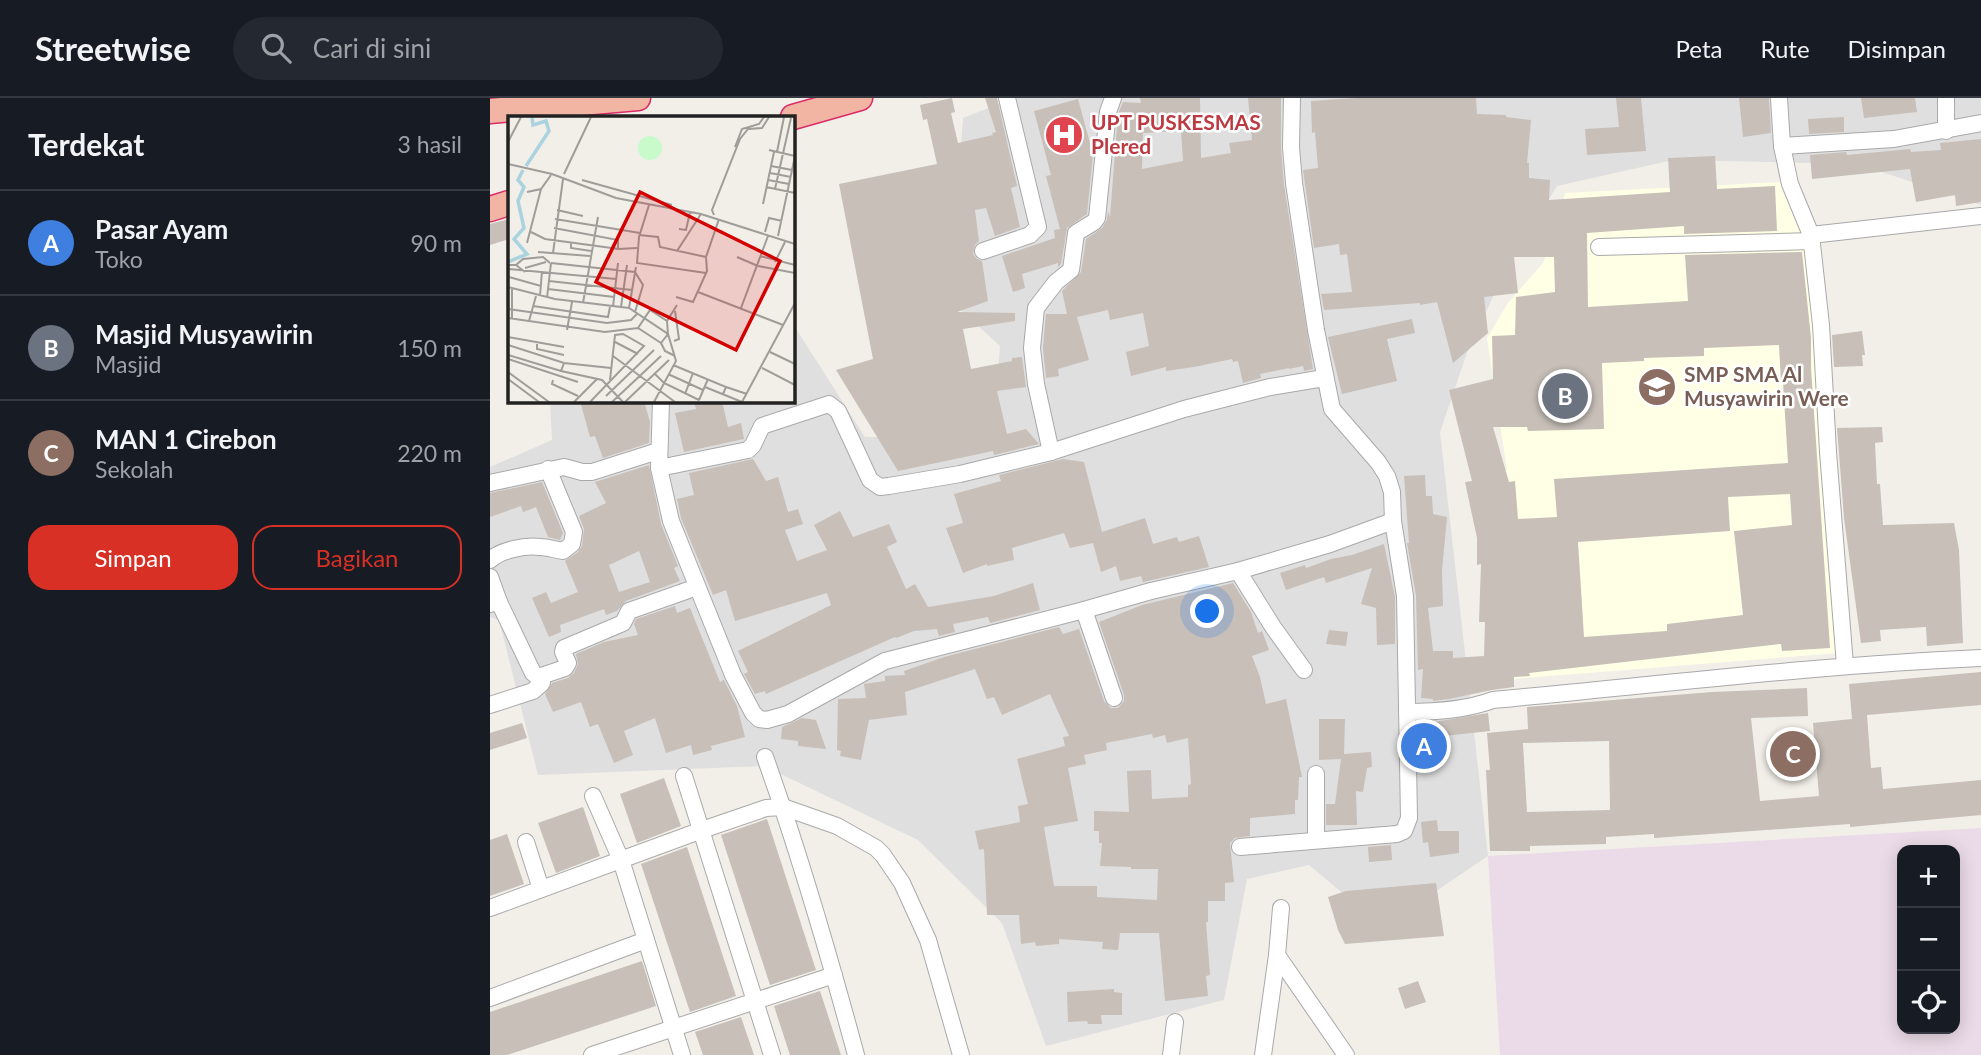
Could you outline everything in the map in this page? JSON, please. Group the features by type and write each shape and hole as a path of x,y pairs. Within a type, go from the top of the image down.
{"highway":[{"path":"490,111 638,98"},
{"path":"794,117 860,98"},
{"path":"490,209 508,204"}],"street":[{"path":"983,251 1030,234 1038,227 1007,98"},
{"path":"1051,452 1036,384 1032,348 1036,308 1056,282 1071,270 1076,233 1097,218 1108,112 1113,98"},
{"path":"1240,847 1386,836 1404,831 1409,818 1405,596 1393,521 1392,492 1387,476 1332,409 1324,378 1294,184 1291,146 1292,98"},
{"path":"1779,98 1782,146 1790,184 1811,238 1821,325 1845,665"},
{"path":"1946,98 1946,131"},
{"path":"1782,146 1894,139 1981,123"},
{"path":"1598,247 1811,238 1981,216"},
{"path":"490,483 564,467 592,472 658,459 748,450 762,426 829,404 838,411 870,480 880,488 960,474 1051,452 1197,406 1270,387 1324,378"},
{"path":"661,402 658,459 671,521 733,675 753,713 759,719 767,720 788,714 885,661 1151,591 1238,571 1330,544 1393,521"},
{"path":"490,560 496,555 515,549 540,547 563,551 572,544 574,532 548,470"},
{"path":"1238,571 1304,670"},
{"path":"490,577 494,603 535,677 568,665 563,652 567,646 618,626 623,623 629,611 697,587"},
{"path":"1084,610 1114,698"},
{"path":"1407,712 1430,712 1480,705 1493,700 1779,674 1845,665 1981,658"},
{"path":"490,705 533,691 542,683 542,676"},
{"path":"765,757 783,807 856,1055"},
{"path":"1315,840 1316,774"},
{"path":"684,776 772,1055"},
{"path":"593,796 621,860 682,1055"},
{"path":"490,908 702,830 766,808 783,807 837,826 876,848 883,855 902,883 928,940 961,1055"},
{"path":"526,842 541,889"},
{"path":"1263,1055 1281,908"},
{"path":"490,998 646,940"},
{"path":"1277,955 1346,1055"},
{"path":"592,1055 834,975"},
{"path":"1171,1055 1175,1022"}],"shaded area":[{"path":"1014,98 1981,98 1981,205 1858,164 1673,160 1557,186 1501,279 1467,353 1440,432 1488,856 1383,927 1309,865 1247,879 1224,1000 1046,1046 1002,923 918,840 764,766 538,775 499,620 490,617 490,467 552,440 550,402 794,402 794,326 865,437 993,437 1000,346 950,300 963,118"},
{"name":"SMP SMA Al Musyawirin Were","path":"1779,182 1809,232 1839,653 1498,680 1482,470 1507,470 1487,338 1508,303 1543,263 1558,226 1565,193"},
{"path":"1981,828 1981,1055 1500,1055 1488,856"}],"building":[{"path":"952,98 955,112 951,113 958,143 996,132 985,98 997,98 1017,186 1011,188 1020,227 995,236 986,208 975,210 979,241 973,254 982,261 988,301 957,312 1015,313 1015,321 963,329 971,369 1022,357 1026,387 997,391 1007,434 1026,429 1039,444 994,455 993,451 898,471 836,370 873,359 839,184 937,164 927,119 923,120 920,105"},
{"path":"1140,98 1200,98 1201,158 1231,153 1229,143 1252,140 1248,98 1281,98 1284,185 1313,369 1304,371 1303,366 1289,368 1260,374 1261,378 1243,383 1238,361 1233,362 1232,359 1166,371 1166,367 1131,376 1126,352 1149,346 1143,313 1110,320 1108,310 1077,317 1089,360 1058,369 1059,376 1046,378 1043,348 1046,314 1067,314 1062,291 1081,272 1086,239 1102,228 1108,211 1110,217 1118,114 1123,102 1141,103","holes":["1181,131 1183,161 1142,169 1143,133"]},
{"path":"1357,98 1476,98 1477,114 1506,115 1531,120 1527,163 1529,178 1550,180 1549,200 1670,192 1668,158 1715,156 1717,189 1775,186 1777,231 1684,234 1684,226 1587,233 1588,307 1688,301 1685,255 1802,252 1811,338 1830,648 1782,651 1781,644 1529,673 1530,676 1514,677 1514,687 1433,701 1421,698 1423,669 1418,670 1416,596 1407,543 1404,476 1425,475 1426,496 1432,496 1433,514 1447,517 1442,571 1443,606 1428,608 1433,651 1453,651 1453,658 1484,656 1485,622 1479,622 1481,564 1477,565 1477,538 1465,482 1472,481 1449,390 1493,379 1492,336 1515,335 1516,297 1555,292 1554,257 1514,257 1518,293 1484,297 1488,333 1453,363 1437,302 1324,310 1321,294 1352,292 1347,254 1340,255 1339,244 1314,248 1303,170 1318,168 1315,132 1312,133 1311,101","holes":["1779,345 1788,463 1554,479 1557,517 1518,519 1515,481 1509,482 1493,427 1527,427 1528,431 1604,429 1602,363 1644,361 1644,358 1704,356 1704,348","1790,494 1792,525 1734,531 1743,615 1667,624 1667,631 1584,637 1578,542 1730,531 1728,497"]},
{"path":"1616,98 1641,98 1646,151 1587,155 1585,129 1619,127"},
{"path":"1739,98 1769,98 1771,133 1743,137"},
{"path":"1861,98 1915,98 1917,112 1864,118"},
{"path":"1078,99 1093,154 1087,214 1067,228 1061,264 1058,267 1058,263 1022,274 1025,288 1013,292 1002,256 1055,238 1054,230 1060,229 1046,176 1051,175 1034,111"},
{"path":"1844,117 1844,132 1809,134 1808,119"},
{"path":"1981,139 1981,202 1956,206 1955,195 1916,202 1910,169 1812,179 1810,155 1846,152 1847,155 1910,149 1911,152 1941,150 1940,143"},
{"path":"508,219 508,239 490,245 490,224"},
{"path":"1412,319 1415,333 1387,339 1397,381 1342,394 1328,337"},
{"path":"1862,331 1865,355 1862,355 1863,366 1834,367 1832,335"},
{"path":"580,402 644,402 650,422 649,443 603,458 595,436 590,437"},
{"path":"694,402 722,402 728,427 741,423 744,439 684,452 675,413 696,409"},
{"path":"1882,427 1883,442 1875,443 1883,525 1954,523 1959,550 1963,643 1927,646 1926,627 1880,630 1881,641 1861,643 1844,518 1837,428"},
{"path":"753,459 766,481 778,477 788,512 798,509 803,524 785,530 797,561 827,550 814,525 840,511 853,537 889,524 897,542 887,547 906,589 915,584 928,607 994,596 1033,583 1040,610 990,623 988,617 953,624 955,632 939,636 937,629 914,631 766,694 765,691 755,694 744,674 748,672 738,651 831,605 827,593 735,621 726,590 713,595 681,518 677,499 694,495 689,473"},
{"path":"1063,459 1084,462 1102,532 1145,518 1153,544 1177,537 1179,542 1199,536 1209,567 1143,582 1141,576 1120,581 1116,566 1101,572 1093,543 1070,548 1064,533 1012,548 1014,560 987,564 963,573 946,528 963,523 954,494 1001,481 999,475"},
{"path":"649,465 661,524 678,566 674,568 680,581 626,601 617,611 606,615 604,609 560,625 561,632 549,637 532,598 546,592 551,603 578,592 565,561 582,546 584,529 579,516 606,503 595,482","holes":["639,551 650,582 619,592 609,565"]},
{"path":"542,482 563,533 560,540 548,537 536,507 523,512 521,506 490,517 490,493"},
{"path":"1384,544 1395,597 1395,644 1377,645 1376,608 1361,604 1372,568 1326,583 1324,577 1286,590 1280,573 1305,565 1306,568"},
{"path":"1233,583 1251,612 1258,633 1262,631 1269,650 1252,656 1266,704 1286,699 1302,777 1299,777 1295,814 1250,818 1250,836 1235,838 1230,843 1234,882 1225,883 1225,901 1208,901 1208,996 1165,1001 1159,933 1120,933 1118,950 1102,949 1103,942 1059,939 1059,944 1036,946 1035,942 1021,944 1019,915 987,915 984,849 979,850 975,831 1020,822 1018,806 1028,804 1017,759 1065,746 1063,737 1069,736 1050,694 1002,715 994,697 987,699 975,669 905,692 907,715 869,720 861,760 840,756 841,751 837,750 838,699 866,698 864,684 885,681 885,676 905,675 904,671 944,657 1059,627 1063,634 1079,629 1104,701 1111,708 1118,708 1124,701 1124,695 1099,622 1142,605","holes":["1152,734 1153,738 1165,735 1167,743 1188,738 1191,784 1188,785 1188,797 1152,799 1151,770 1127,771 1129,812 1094,811 1094,831 1099,831 1099,843 1102,843 1100,866 1158,869 1157,900 1097,897 1097,886 1054,886 1044,827 1078,821 1068,768 1086,764 1084,755 1107,750 1106,743"]},
{"path":"675,606 677,613 690,608 720,682 724,680 737,706 745,737 711,746 712,750 693,755 691,745 666,753 655,718 624,731 633,755 614,763 598,724 590,727 581,702 553,712 545,694 552,683 574,673 578,664 576,654 604,642 638,635 634,624 636,619"},
{"path":"1329,630 1348,632 1346,646 1326,644"},
{"path":"1981,672 1981,705 1867,715 1871,768 1881,767 1883,789 1981,780 1981,815 1850,827 1850,824 1654,838 1654,834 1606,837 1606,844 1530,846 1530,851 1490,851 1487,733 1528,729 1527,707 1712,692 1807,688 1808,716 1751,718 1760,801 1819,796 1813,723 1852,719 1849,684","holes":["1609,741 1610,810 1527,812 1523,743"]},
{"path":"1488,713 1490,731 1435,737 1434,722"},
{"path":"802,718 816,720 826,749 798,746 798,741 781,739 782,727"},
{"path":"1319,719 1345,719 1344,754 1371,752 1372,767 1367,768 1363,792 1356,791 1357,825 1326,825 1326,804 1335,804 1341,759 1319,760"},
{"path":"522,723 527,738 490,750 490,733"},
{"path":"664,778 681,826 637,843 620,794"},
{"path":"583,807 600,856 556,873 538,823"},
{"path":"767,819 816,970 770,985 721,835"},
{"path":"1437,820 1438,831 1459,831 1459,853 1430,857 1428,842 1423,843 1421,822"},
{"path":"507,834 524,884 490,896 490,840"},
{"path":"1391,845 1392,860 1369,862 1368,847"},
{"path":"687,847 736,996 690,1012 641,864"},
{"path":"1436,883 1444,936 1345,944 1328,897 1346,891"},
{"path":"642,961 656,1006 507,1055 490,1055 490,1012"},
{"path":"1418,981 1426,1002 1405,1009 1398,988"},
{"path":"1114,989 1114,992 1122,993 1122,1015 1101,1015 1102,1024 1088,1024 1087,1021 1068,1022 1067,992"},
{"path":"820,991 841,1055 790,1055 774,1006"},
{"path":"741,1017 754,1055 703,1055 695,1032"}],"place":[{"name":"UPT PUSKESMAS Plered","path":"1064,135"},
{"name":"SMP SMA Al Musyawirin Were","path":"1657,387"},
{"name":"Masjid Musyawirin","path":"1565,396"},
{"name":"Pasar Ayam","path":"1424,746"},
{"name":"MAN 1 Cirebon","path":"1793,754"}]}
